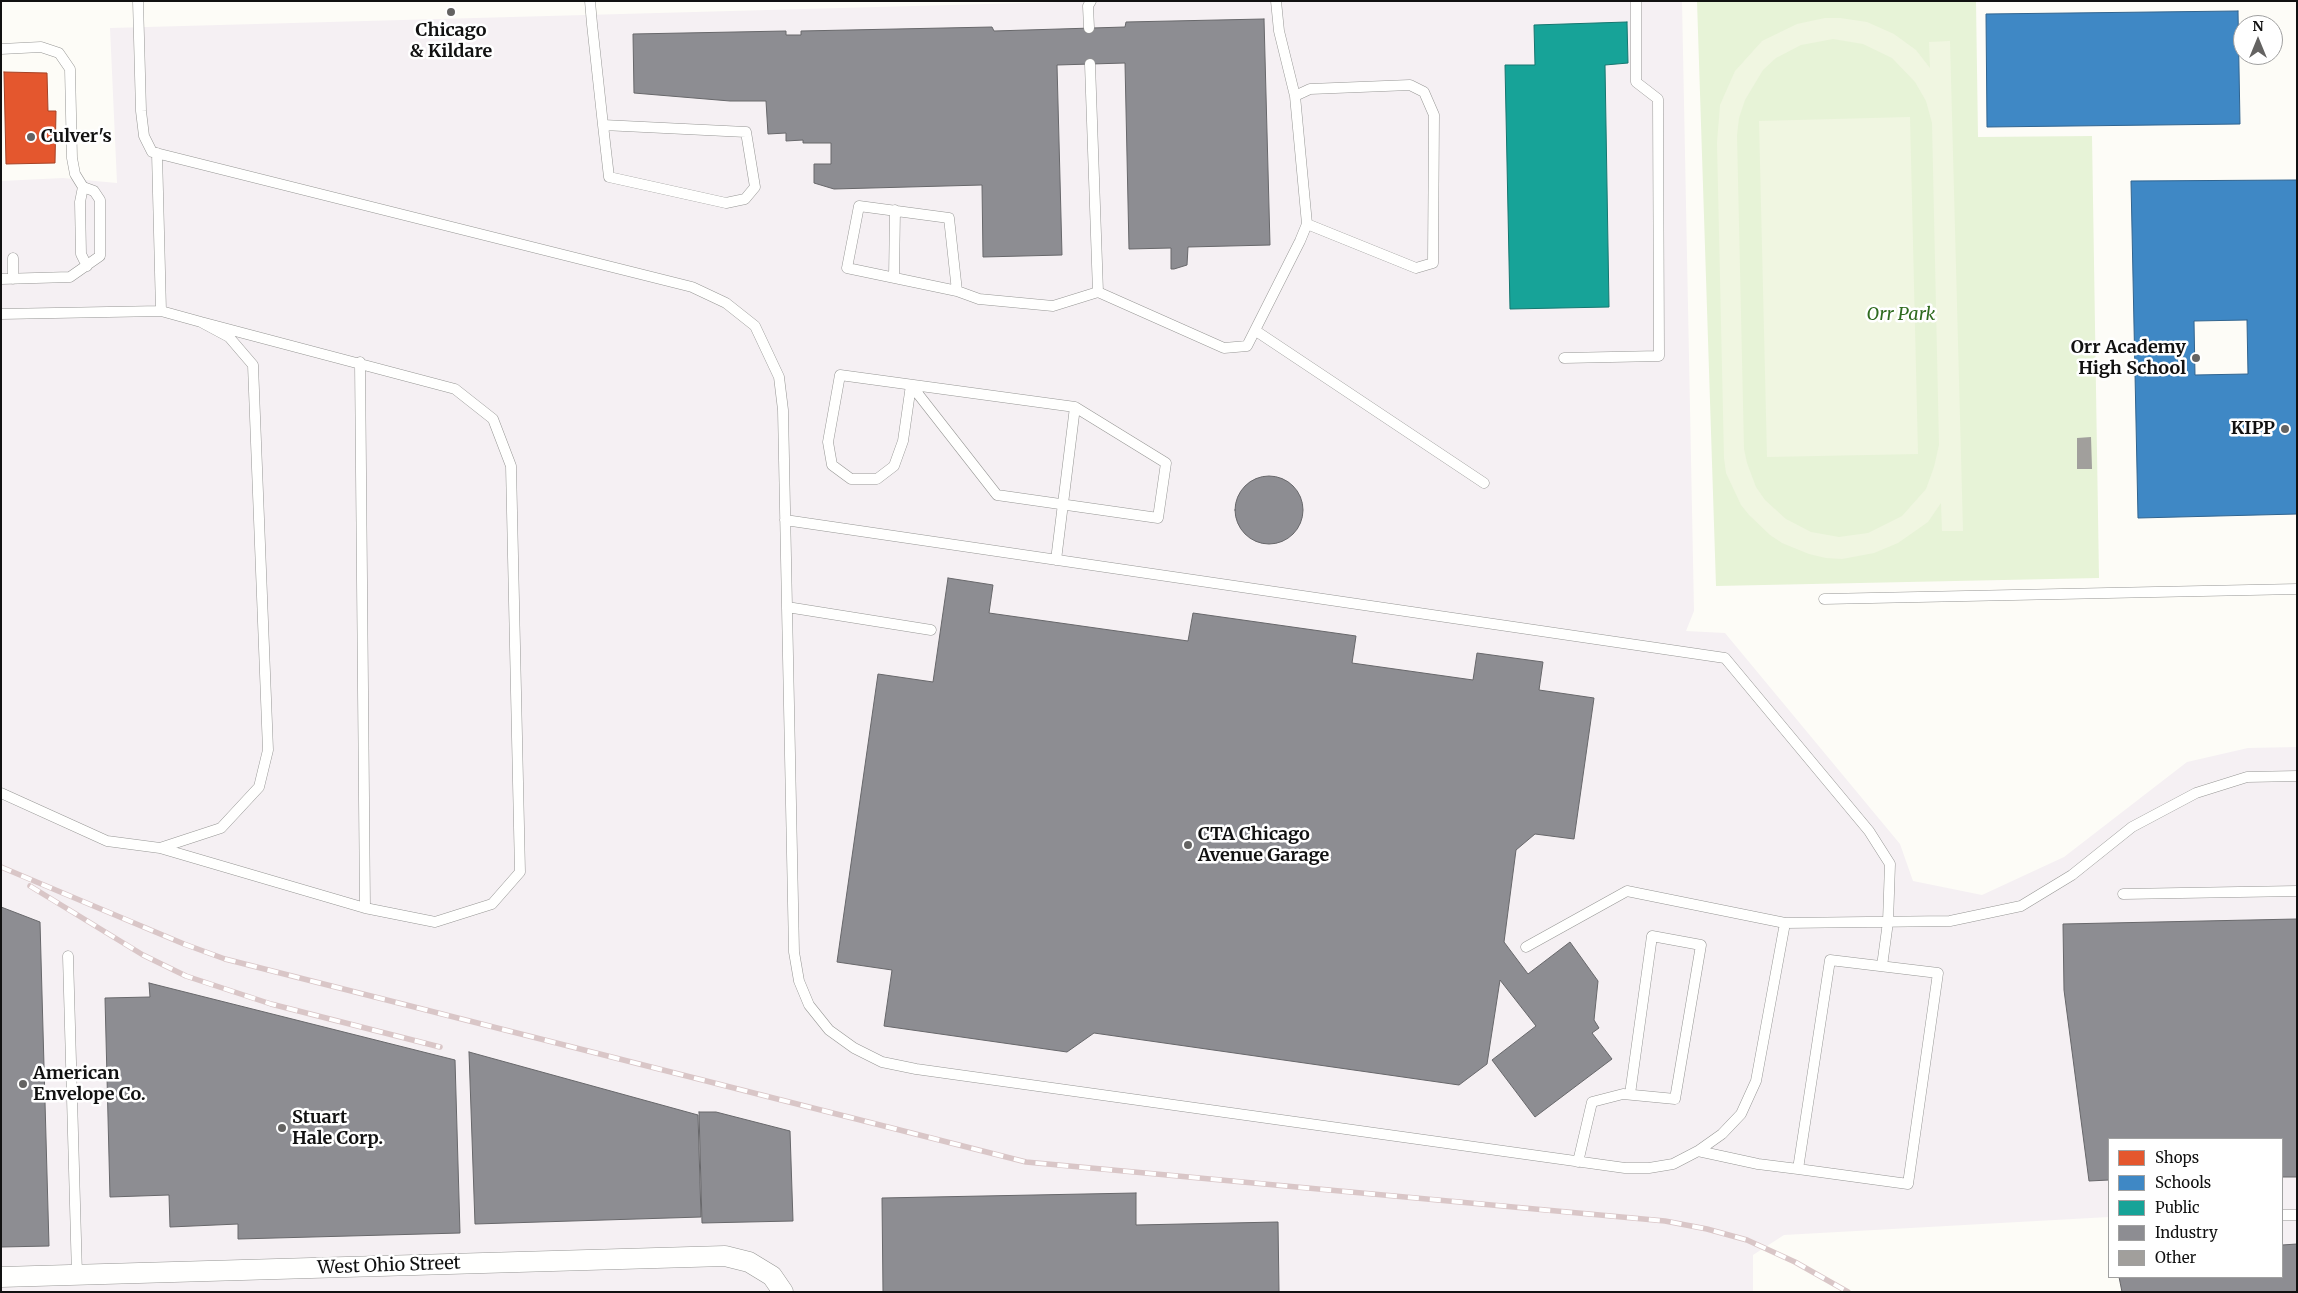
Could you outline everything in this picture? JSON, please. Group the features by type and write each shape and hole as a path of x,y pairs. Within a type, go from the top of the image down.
{"street":[{"name":"West Ohio Street","path":"1,1277 725,1256 749,1262 777,1284"}],"lane":[{"path":"138,1 141,111 144,136 152,152 692,287 726,303 755,326 779,376 783,410 794,952 799,981 810,1005 828,1030 854,1048 882,1062 916,1069 1578,1162 1625,1168 1649,1168 1673,1164 1698,1151 1722,1134 1741,1114 1756,1081 1785,923"},
{"path":"590,1 603,125 609,177 726,203 745,199 755,187 746,132 603,125"},
{"path":"1089,28 1088,6 1091,1"},
{"path":"957,291 949,218 859,206 847,268 957,291 979,298 1053,306 1098,292 1224,348 1248,346 1307,224 1295,96 1279,31 1276,1"},
{"path":"1564,358 1660,356 1658,99 1636,82 1636,1"},
{"path":"1,49 41,47 59,53 70,69 72,158 76,174 83,187 80,202 80,254 87,266"},
{"path":"1090,64 1098,292"},
{"path":"1295,96 1310,89 1410,86 1424,92 1434,115 1433,264 1416,268 1307,224"},
{"path":"157,153 161,311"},
{"path":"1,279 70,278 100,256 100,200 94,191 83,187"},
{"path":"894,278 896,210"},
{"path":"13,258 13,279"},
{"path":"1,314 161,311 360,362 455,389 493,419 511,466 520,872 492,904 435,922 365,908 160,848 107,841 1,793"},
{"path":"160,848 221,828 259,787 268,750 253,365 229,337 201,322"},
{"path":"1256,331 1484,483"},
{"path":"360,362 365,908"},
{"path":"840,375 1075,407 1166,463 1158,518 998,495 911,385 903,441 894,466 877,479 851,479 832,465 828,442 840,375"},
{"path":"1056,560 1075,407"},
{"path":"785,520 1725,658 1868,831 1890,864 1888,922 1882,966"},
{"path":"1824,600 2297,589"},
{"path":"787,607 930,630"},
{"path":"1526,947 1627,891 1785,923 1950,921 2021,906 2072,874 2132,827 2196,793 2246,777 2297,776"},
{"path":"2123,894 2297,891"},
{"path":"1578,1162 1592,1102 1623,1094 1675,1099 1701,945 1652,936 1630,1094"},
{"path":"68,956 77,1274"},
{"path":"1698,1151 1758,1164 1908,1184 1938,973 1830,960 1798,1169"},
{"path":"2283,1215 2297,1215"}],"shaded area":[{"path":"1096,1 1682,1 1694,611 1686,631 1725,633 1900,844 1913,881 1982,895 2064,857 2187,762 2248,748 2297,747 2297,1292 2122,1292 2119,1278 2283,1278 2283,1138 2108,1138 2108,1217 1784,1235 1753,1255 1753,1292 1,1292 1,181 63,178 117,183 110,28"}],"green space":[{"name":"Orr Park","path":"1697,1 1976,1 1978,137 2092,136 2099,578 1716,586"},
{"path":"1825,18 1867,22 1894,34 1916,50 1930,68 1929,42 1950,41 1963,531 1942,531 1941,503 1928,522 1898,543 1874,553 1842,559 1809,554 1782,543 1770,535 1741,505 1726,473 1724,458 1717,143 1720,105 1735,71 1762,41 1797,24","holes":["1833,39 1863,44 1892,58 1915,82 1926,101 1932,123 1939,445 1926,489 1902,516 1868,533 1839,537 1811,532 1786,519 1765,500 1756,487 1747,463 1744,449 1737,135 1739,118 1745,100 1763,70 1776,58 1801,45"]},
{"path":"1910,117 1918,454 1767,457 1759,121"}],"building: Shops":[{"name":"Culver's","path":"4,72 47,73 48,111 56,111 55,163 6,164"}],"building: Schools":[{"path":"2238,11 2238,15 2233,15 2233,65 2239,65 2240,124 1987,127 1986,14"},
{"path":"2297,180 2297,514 2138,518 2131,181","holes":["2247,320 2248,374 2195,375 2194,321"]}],"building: Public":[{"path":"1627,22 1628,63 1605,65 1609,307 1510,309 1505,65 1535,65 1534,25"}],"building: Industry":[{"path":"1264,19 1270,245 1188,247 1187,265 1174,269 1171,269 1171,248 1129,249 1125,63 1057,65 1062,255 983,257 982,185 834,189 814,183 814,164 831,164 831,143 803,143 803,140 786,141 786,133 768,134 766,101 730,101 634,93 633,34 786,31 786,35 801,35 801,31 992,27 994,31 1125,27 1126,22"},
{"path":"1269,476 1282,479 1293,486 1300,497 1303,510 1300,523 1293,534 1282,541 1269,544 1256,541 1245,534 1238,523 1235,510 1238,497 1245,486 1256,479"},
{"name":"CTA Chicago Avenue Garage","path":"948,578 993,585 989,613 1188,641 1193,613 1356,636 1352,663 1473,680 1477,653 1543,662 1539,690 1594,698 1574,839 1535,834 1516,850 1504,942 1528,974 1570,942 1598,981 1594,1020 1599,1028 1592,1033 1612,1059 1535,1117 1492,1060 1536,1026 1500,980 1487,1064 1459,1085 1094,1033 1067,1052 884,1026 892,970 837,962 878,674 933,682"},
{"name":"American Envelope Co.","path":"1,907 40,922 49,1246 1,1247"},
{"path":"2297,919 2297,1177 2283,1177 2283,1138 2108,1138 2108,1180 2089,1181 2064,990 2063,924"},
{"name":"Stuart Hale Corp.","path":"149,983 455,1060 460,1233 238,1239 238,1224 170,1227 169,1195 110,1197 105,998 150,997"},
{"path":"469,1052 698,1115 701,1217 475,1224"},
{"path":"699,1112 716,1112 790,1131 793,1221 702,1223"},
{"path":"1136,1193 1136,1225 1278,1222 1279,1292 883,1292 882,1198"},
{"path":"2297,1244 2297,1292 2122,1292 2119,1278 2283,1278 2283,1245"}],"building: Other":[{"path":"2091,437 2092,469 2077,469 2077,438"}],"railway":[{"path":"1,867 184,944 225,959 1026,1162 1665,1221 1707,1229 1747,1240 1795,1262 1848,1292"},
{"path":"30,886 143,955 186,976 271,1004 440,1047"}],"place":[{"name":"Chicago & Kildare","path":"451,12"},
{"name":"Culver's","path":"31,137"},
{"name":"Orr Academy High School","path":"2196,358"},
{"name":"KIPP","path":"2285,429"},
{"name":"CTA Chicago Avenue Garage","path":"1188,845"},
{"name":"American Envelope Co.","path":"23,1084"},
{"name":"Stuart Hale Corp.","path":"282,1128"}]}
